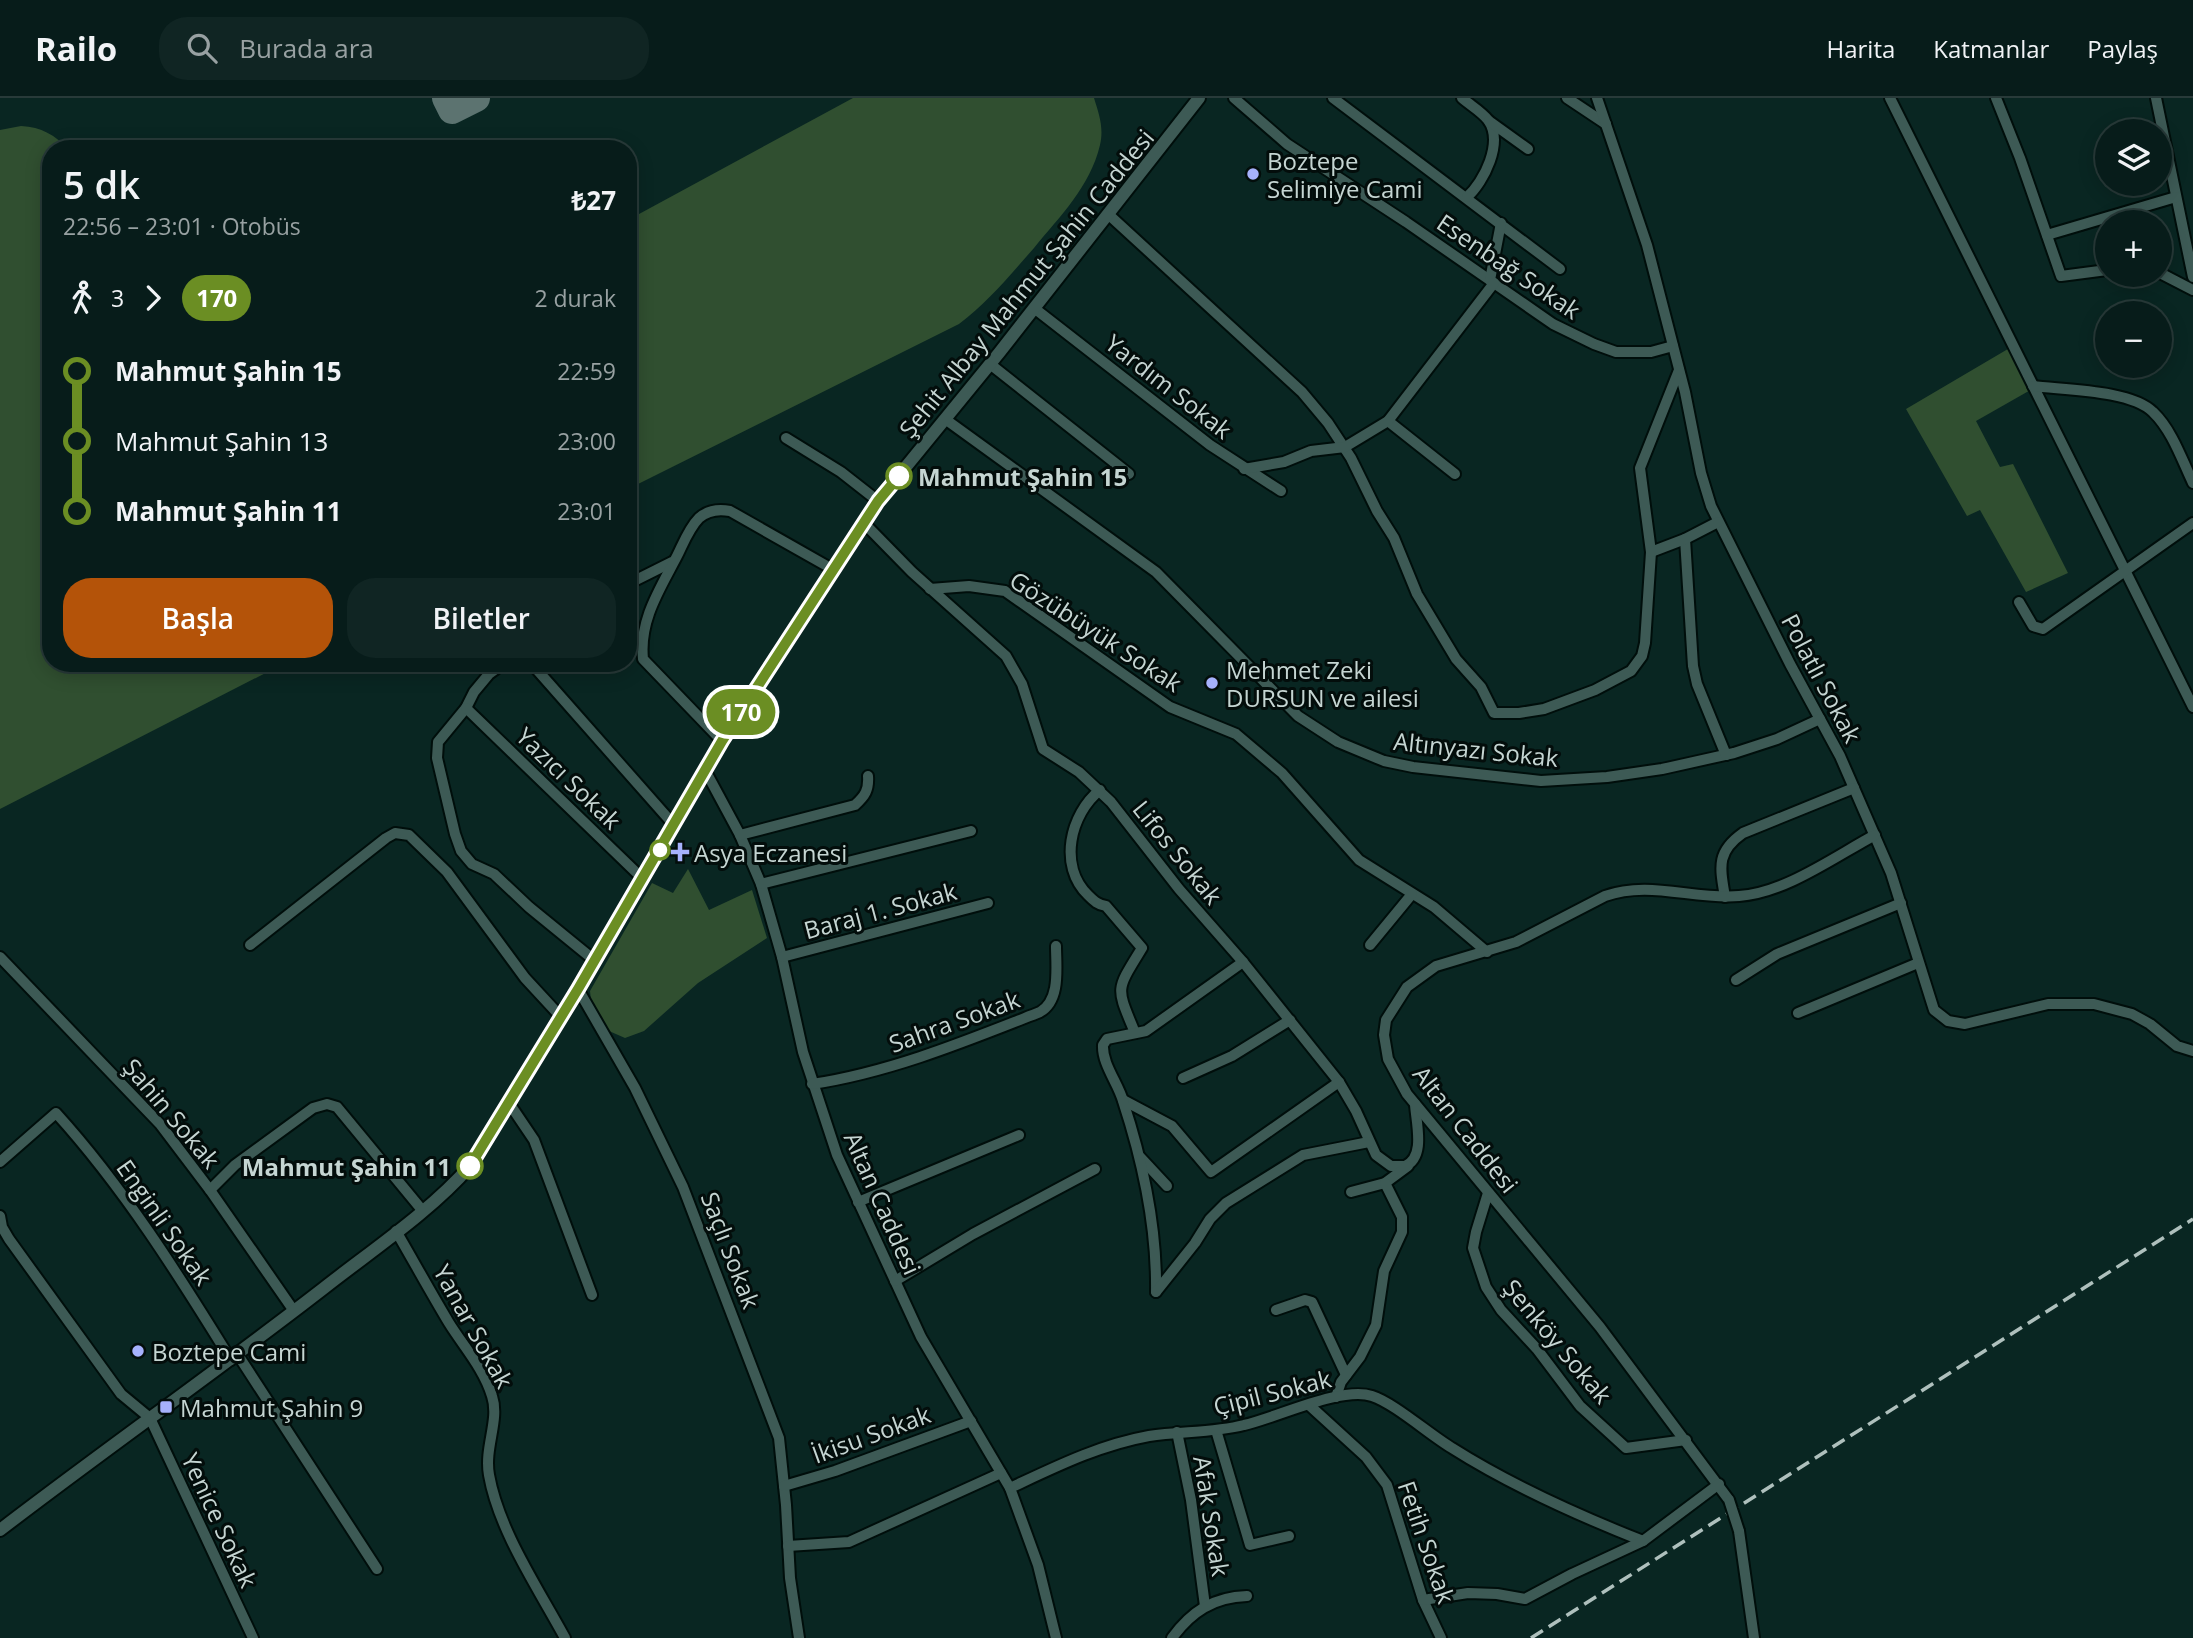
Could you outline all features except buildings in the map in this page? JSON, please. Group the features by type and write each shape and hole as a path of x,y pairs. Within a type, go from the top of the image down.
{"street":[{"name":"Şehit Albay Mahmut Şahin Caddesi","path":"0,1530 294,1311 450,1187 470,1166 578,989 722,741 878,501 990,364 1199,98"},
{"name":"Esenbağ Sokak","path":"1234,98 1287,144 1553,324 1605,349 1639,354 1673,346"},
{"path":"1333,98 1560,269"},
{"path":"1462,98 1528,149"},
{"path":"1567,98 1606,124"},
{"name":"Polatlı Sokak","path":"1597,98 1647,245 1679,370 1700,473 1718,522 1820,719 1875,835 1891,873 1934,1010 1954,1023 1970,1023 2048,1004 2094,1004 2132,1014 2150,1024 2177,1046 2193,1051"},
{"path":"1890,98 2193,707"},
{"path":"1996,98 2061,276 2095,272"},
{"path":"2156,98 2193,277"},
{"path":"1467,197 1480,184 1488,167 1492,143 1489,121"},
{"path":"2047,235 2176,197"},
{"path":"1108,214 1302,392 1328,423 1345,447 1377,511 1394,538 1417,594 1456,659 1481,687 1494,713 1519,713 1553,707 1595,690 1631,671 1639,662 1644,650 1651,552 1640,468 1679,370"},
{"path":"1244,469 1284,462 1311,451 1345,447 1388,421 1492,282 1501,223"},
{"path":"2172,279 2193,290"},
{"name":"Yardım Sokak","path":"1034,308 1210,445 1281,491"},
{"path":"990,364 1129,474"},
{"path":"2033,386 2124,397 2140,402 2161,421 2193,483"},
{"name":"Altınyazı Sokak","path":"945,419 1156,572 1288,707 1321,732 1384,761 1413,767 1541,781 1635,773 1726,755 1777,739 1820,719"},
{"path":"1388,421 1455,474"},
{"path":"786,438 841,472 878,501"},
{"path":"2180,457 2193,458"},
{"path":"722,741 643,659 644,627 662,582 698,519 708,512 725,510 735,513 834,570"},
{"path":"1651,552 1718,522"},
{"name":"Lifos Sokak","path":"864,523 930,589 1006,656 1022,684 1037,737 1043,748 1100,790 1179,889 1243,962 1339,1082 1376,1155 1387,1164 1400,1167 1409,1164"},
{"path":"2019,602 2033,626 2042,629 2193,523"},
{"path":"1685,539 1693,666 1697,684 1726,755"},
{"path":"637,580 674,561"},
{"name":"Gözübüyük Sokak","path":"930,589 969,586 1005,591 1170,706 1236,734 1282,773 1359,860 1434,907 1487,951"},
{"path":"492,672 474,692 466,708 438,742 436,749 461,851 472,864 494,874 594,960"},
{"path":"539,672 674,825"},
{"name":"Yazıcı Sokak","path":"466,708 643,879"},
{"name":"Altan Caddesi","path":"705,770 740,835 761,884 782,957 812,1084 837,1155 922,1337 1010,1488 1038,1565 1056,1638"},
{"path":"740,835 855,805 869,788 868,776"},
{"path":"1725,897 1720,863 1729,843 1742,833 1854,788"},
{"path":"1100,790 1084,806 1077,820 1070,850 1071,864 1075,878 1083,890 1098,905 1106,906 1142,948 1121,987 1121,998 1135,1033"},
{"path":"761,884 971,831"},
{"path":"250,945 386,838 395,833 405,834 447,872 525,978 561,1017"},
{"name":"Altan Caddesi","path":"1754,1638 1744,1556 1729,1500 1600,1327 1415,1104 1388,1059 1384,1035 1386,1020 1402,993 1418,977 1448,961 1527,937 1605,895 1640,889 1725,897 1746,896 1770,890 1875,835"},
{"path":"1370,944 1412,894"},
{"path":"1736,979 1777,954 1900,903"},
{"name":"Baraj 1. Sokak","path":"782,957 988,904"},
{"name":"Sahra Sokak","path":"812,1084 888,1068 1040,1013 1049,1006 1055,986 1056,946"},
{"name":"Şahin Sokak","path":"0,957 160,1124 210,1190 294,1311"},
{"path":"1243,962 1146,1031 1107,1039 1103,1045 1103,1054 1123,1100 1139,1156 1155,1248 1156,1292 1195,1244 1210,1219 1226,1203 1303,1156 1369,1142"},
{"path":"1798,1013 1919,962"},
{"name":"Saçlı Sokak","path":"578,989 652,1122 697,1219 779,1438 799,1638"},
{"path":"1183,1078 1232,1056 1290,1020"},
{"path":"1123,1100 1172,1126 1211,1172 1339,1082"},
{"path":"509,1102 534,1140 592,1295"},
{"path":"210,1190 235,1165 313,1108 327,1104 337,1107 422,1210"},
{"path":"1351,1192 1385,1184 1417,1154 1415,1104"},
{"name":"Enginli Sokak","path":"0,1162 55,1114 87,1148 162,1249 377,1569"},
{"path":"858,1202 1019,1135"},
{"path":"1139,1156 1167,1186"},
{"path":"895,1280 973,1234 1095,1169"},
{"path":"1336,1397 1376,1325 1384,1271 1402,1232 1402,1217 1385,1184"},
{"name":"Şenköy Sokak","path":"1489,1193 1476,1232 1474,1254 1486,1287 1501,1310 1537,1349 1580,1406 1626,1448 1686,1440"},
{"path":"0,1216 2,1227 9,1239 121,1394 150,1418"},
{"name":"Yanar Sokak","path":"396,1231 489,1389 495,1413 487,1454 492,1486 505,1525 565,1638"},
{"path":"1276,1310 1305,1300 1312,1302 1346,1375"},
{"name":"Çipil Sokak","path":"1010,1488 1066,1461 1106,1447 1177,1432 1246,1425 1336,1397 1358,1393 1377,1398 1480,1465 1574,1512 1643,1541"},
{"name":"Fetih Sokak","path":"1309,1405 1366,1457 1381,1475 1394,1503 1423,1600 1441,1638"},
{"name":"Yenice Sokak","path":"150,1418 253,1638"},
{"name":"İkisu Sokak","path":"784,1486 835,1471 971,1421"},
{"path":"1216,1430 1250,1545 1289,1536"},
{"name":"Afak Sokak","path":"1177,1432 1191,1500 1205,1606"},
{"path":"788,1546 849,1542 1001,1473"},
{"path":"1423,1600 1468,1594 1497,1594 1525,1599 1564,1577 1643,1541 1719,1484"},
{"path":"1172,1638 1187,1619 1205,1606 1225,1598 1247,1596"}],"green space":[{"path":"853,98 1094,98 1099,115 1100,145 1082,188 998,288 959,324 637,485 637,215"},
{"path":"21,126 35,128 58,140 42,140 42,672 267,672 0,809 0,130"},
{"path":"2013,346 2034,388 1976,421 2000,467 2013,464 2068,573 2026,592 1980,510 1967,516 1906,409"},
{"path":"688,869 709,910 752,890 767,938 698,983 644,1031 625,1038 609,1031 591,1001 590,991 652,883 673,893"}],"taxiway":[{"path":"446,98 452,110 476,98"}],"railway":[{"path":"1531,1638 2193,1219"}],"bus line":[{"name":"170","path":"470,1166 578,989 722,741 878,501 899,476"}],"place":[{"name":"Boztepe Selimiye Cami","path":"1253,174"},
{"name":"Mahmut Şahin 15","path":"899,476"},
{"name":"Mehmet Zeki DURSUN ve ailesi","path":"1212,683"},
{"name":"Asya Eczanesi","path":"680,852"},
{"name":"Mahmut Şahin 11","path":"470,1166"},
{"name":"Boztepe Cami","path":"138,1351"},
{"name":"Mahmut Şahin 9","path":"166,1407"}]}
